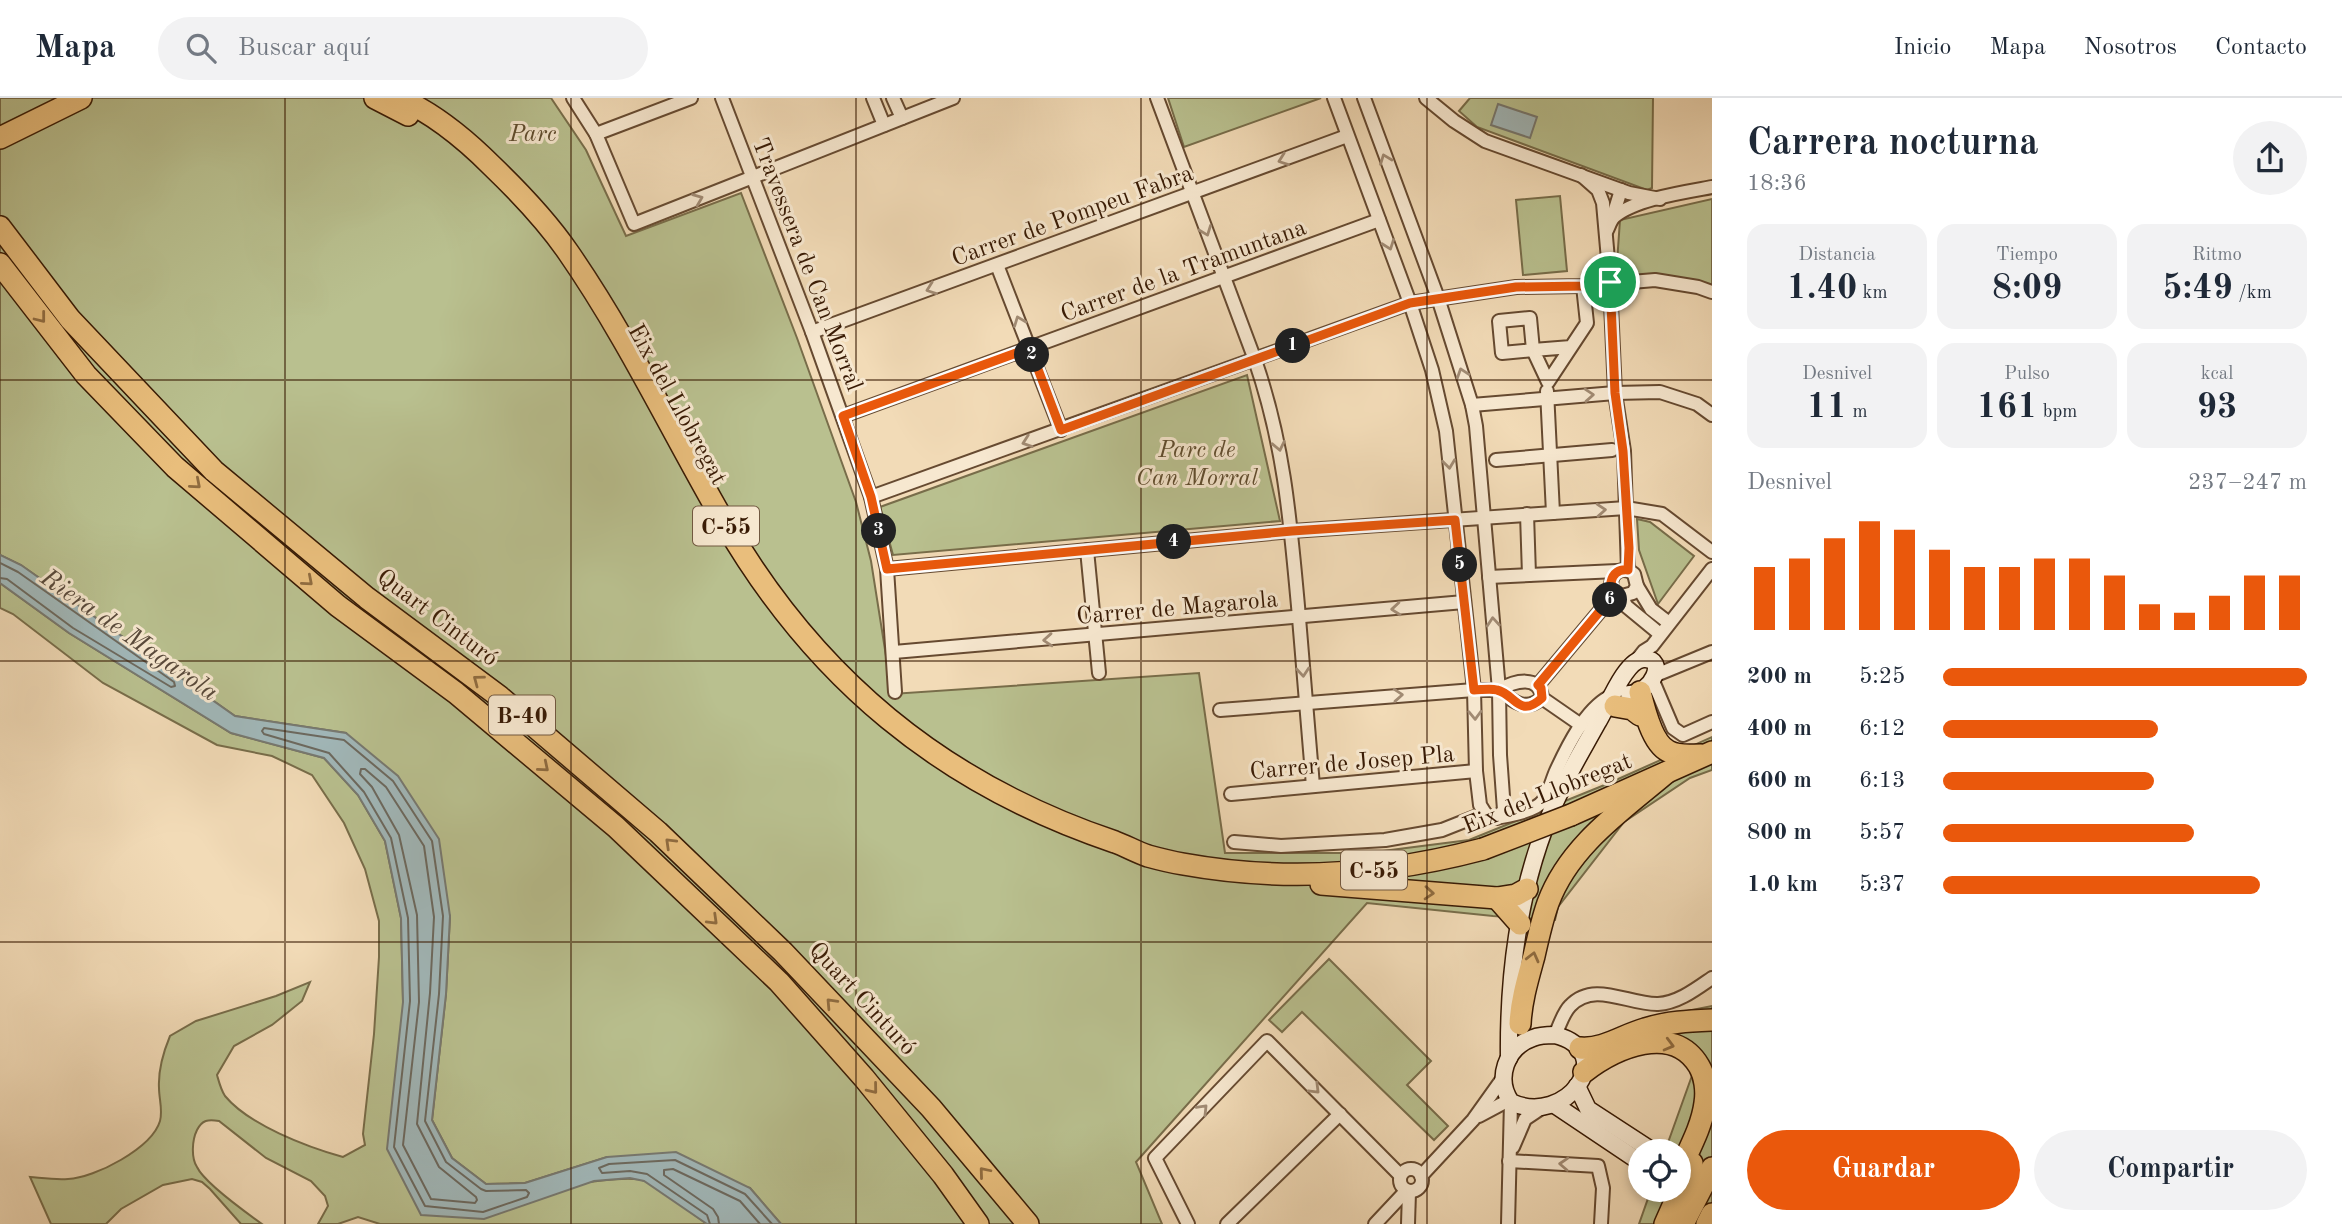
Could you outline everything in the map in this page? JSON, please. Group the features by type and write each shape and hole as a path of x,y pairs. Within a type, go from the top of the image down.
{"highway":[{"path":"0,138 75,101 93,98"},
{"name":"Eix del Llobregat","path":"375,98 425,124 457,147 509,194 531,219 590,302 702,500 745,570 813,660 844,693 918,755 994,804 1076,842 1121,855 1147,856"},
{"name":"Eix del Llobregat","path":"399,98 436,119 471,146 524,197 566,249 629,348 724,523 772,594 825,661 887,719 937,757 1030,809 1147,856 1183,864 1264,873 1328,873 1383,869 1454,857 1483,849 1571,815 1709,753"},
{"name":"Quart Cinturó","path":"0,227 70,319 214,471 367,598 500,696 658,832 783,952 912,1089 1028,1224"},
{"name":"Quart Cinturó","path":"0,264 86,375 175,467 338,606 456,693 616,827 779,982 864,1078 943,1175 978,1224"},
{"path":"1632,688 1655,751 1654,760 1636,787"},
{"path":"1632,688 1663,748 1676,754 1709,753"},
{"path":"1528,1030 1521,1007 1542,924 1563,874 1580,850 1605,823 1666,773"},
{"path":"1264,873 1292,881 1346,887 1497,898 1516,895 1527,889"},
{"path":"1497,898 1520,923"},
{"path":"1567,1035 1596,1048 1666,1023 1712,1020"},
{"path":"1581,1079 1601,1058 1636,1045 1654,1041 1670,1043 1683,1049 1694,1057 1703,1071 1706,1102 1691,1144"},
{"path":"1665,1224 1712,1119"},
{"path":"1683,1224 1712,1168"},
{"path":"1657,1224 1667,1202"},
{"path":"1707,1224 1712,1214"}],"street":[{"path":"573,98 596,135 634,224 953,98"},
{"path":"596,135 691,98"},
{"name":"Travessera de Can Morral","path":"722,98 812,332 871,497 887,569 895,692"},
{"path":"873,98 884,125"},
{"path":"894,98 902,118"},
{"path":"1157,98 1255,360 1280,446 1292,531 1313,786"},
{"path":"1334,98 1410,303 1432,370 1446,431 1474,690 1476,771 1480,805 1491,816"},
{"path":"1364,98 1438,298 1472,405 1480,458 1499,690 1504,810 1491,816"},
{"path":"1426,98 1485,141 1621,190 1660,199"},
{"name":"Carrer de Pompeu Fabra","path":"812,332 1347,136"},
{"path":"1581,175 1602,196 1610,282 1615,393 1623,451 1626,508 1623,571 1611,582 1626,606 1656,640"},
{"path":"1612,219 1625,211 1660,199 1712,187"},
{"path":"1606,233 1621,190"},
{"name":"Carrer de la Tramuntana","path":"843,416 1380,220"},
{"path":"997,265 1061,430"},
{"path":"871,497 1410,303 1516,287 1583,286 1655,280 1712,292"},
{"path":"1553,513 1546,398 1548,382 1587,323 1583,286"},
{"path":"1548,382 1533,350 1571,347"},
{"path":"1472,405 1615,393 1660,392 1696,404 1712,415"},
{"path":"1496,460 1612,450"},
{"path":"887,569 1292,531 1626,508 1662,514 1712,552"},
{"path":"1527,514 1529,575"},
{"path":"1087,550 1099,673"},
{"path":"1636,661 1712,569"},
{"path":"1489,577 1623,571 1634,574 1637,586 1651,610 1669,623"},
{"path":"1499,690 1513,702 1526,706 1534,705 1540,691 1619,595 1633,593 1637,586"},
{"name":"Carrer de Magarola","path":"894,652 1464,603"},
{"path":"1509,1058 1510,998 1520,923 1542,836 1560,791 1632,688 1656,640"},
{"path":"1234,842 1281,846 1385,839 1443,830 1536,807 1544,800 1581,725 1602,700 1712,652"},
{"path":"1632,688 1643,658 1636,661"},
{"path":"1220,710 1499,690 1510,684 1523,682 1540,691 1581,725"},
{"path":"1632,688 1673,728 1684,735 1712,722"},
{"name":"Carrer de Josep Pla","path":"1231,794 1476,771"},
{"path":"1634,1139 1588,1109 1581,1079 1585,1059 1567,1035 1568,1007 1589,993 1660,1004 1689,994 1712,978"},
{"path":"1510,998 1528,1030"},
{"path":"1528,1030 1567,1035"},
{"path":"1507,1224 1510,1101 1504,1086 1503,1070 1528,1030"},
{"path":"1188,1224 1156,1158 1267,1041 1400,1175 1401,1186 1408,1191"},
{"path":"1376,1224 1408,1191 1420,1187 1421,1176 1473,1120 1503,1078"},
{"path":"1509,1161 1515,1138 1525,1119 1549,1106 1581,1079"},
{"path":"1473,1120 1510,1101 1523,1106 1549,1106 1628,1155"},
{"path":"1227,1224 1340,1114"},
{"path":"1509,1161 1598,1166 1603,1188 1601,1224"},
{"path":"1400,1175 1413,1169 1421,1176"},
{"path":"1408,1191 1408,1224"}],"green space":[{"name":"Parc","path":"0,98 551,98 586,150 626,236 741,193 856,502 871,561 892,694 1199,673 1225,853 1367,853 1469,840 1607,784 1712,737 1712,770 1690,778 1624,822 1558,907 1555,920 1367,903 1136,1162 1162,1224 781,1224 750,1188 607,1157 525,1183 486,1184 452,1158 432,1120 446,994 450,916 346,733 235,716 21,565 0,555"},
{"path":"1168,98 1321,98 1184,147"},
{"path":"1470,98 1653,98 1652,188 1647,190 1477,127 1459,111"},
{"path":"1560,196 1567,271 1523,275 1516,200"},
{"path":"1712,199 1712,285 1616,277 1620,220"},
{"name":"Parc de Can Morral","path":"1247,375 1280,521 893,555 880,507"},
{"path":"1637,519 1650,522 1694,556 1658,604 1639,550"},
{"path":"0,583 69,633 231,733 324,758 358,795 385,841 401,918 403,1002 421,1214 573,1184 629,1179 645,1181 652,1185 707,1224 380,1224 358,1217 338,1224 318,1224 328,1206 325,1196 311,1181 266,1158 219,1121 212,1120 201,1124 195,1134 195,1163 217,1189 262,1224 241,1224 210,1189 202,1182 192,1179 163,1185 121,1209 106,1224 51,1224 30,1177 68,1179 93,1173 121,1160 146,1141 160,1121 159,1075 170,1036 196,1021 276,996 310,982 302,1001 272,1025 234,1046 217,1075 220,1086 235,1107 296,1141 343,1157 365,1145 363,1134 374,1034 379,921 365,869 344,823 312,775 272,756 217,745 103,683 13,614 0,608"},
{"path":"1329,959 1431,1061 1407,1085 1448,1126 1434,1140 1302,1012 1282,1032 1269,1020"},
{"path":"1712,1006 1712,1224 1639,1224 1647,1202 1691,1202 1691,1139 1669,1139 1694,1070 1669,1032 1662,1016"}],"water":[{"path":"1498,104 1537,117 1530,138 1491,125"},
{"path":"0,555 21,565 235,716 346,733 398,776 439,839 450,916 446,994 432,1120 452,1158 486,1184 525,1183 607,1157 676,1152 750,1188 781,1224 707,1224 644,1181 630,1178 594,1181 484,1219 421,1215 387,1149 403,1002 401,918 385,841 358,795 324,758 231,733 69,633 0,583"}],"route":[{"path":"1610,282 1615,393 1623,451 1628,570 1614,574 1611,586 1615,593 1538,685 1542,698 1534,705 1526,706 1513,702 1499,690 1474,690 1455,520 1292,531 887,569 871,497 843,416 1030,348 1061,430 1410,303 1516,287 1583,286 1610,282"}],"water label":[{"name":"Riera de Magarola","path":"130,634"}]}
